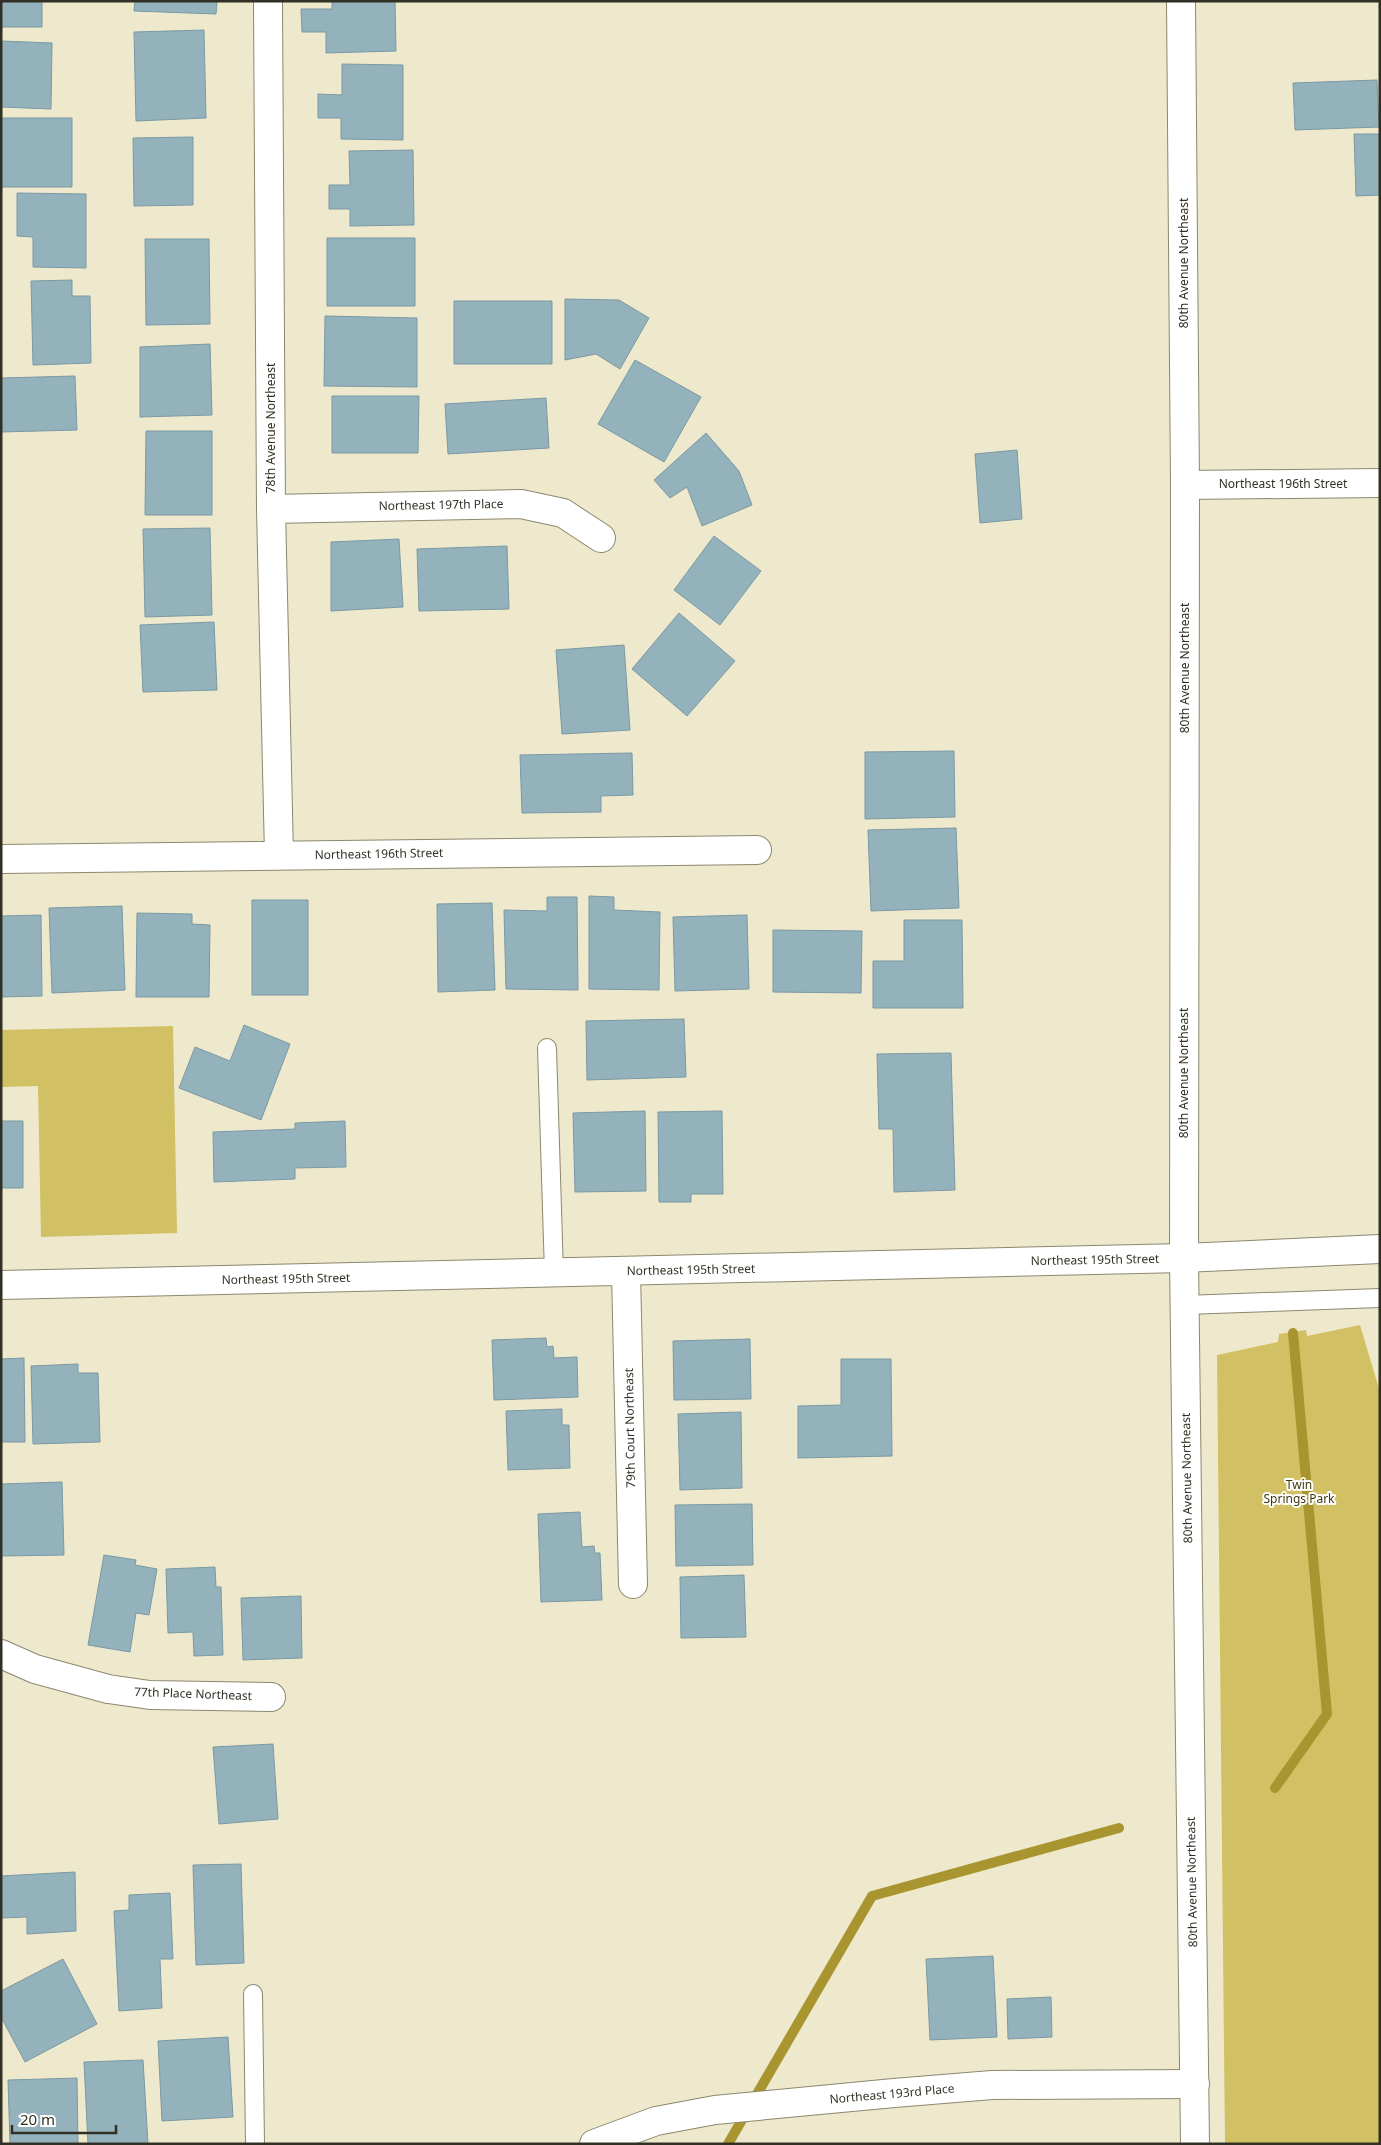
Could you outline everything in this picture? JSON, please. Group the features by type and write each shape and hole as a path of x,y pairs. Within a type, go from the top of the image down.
{"street":[{"name":"78th Avenue Northeast","path":"268,1 271,509 279,855"},
{"name":"80th Avenue Northeast","path":"1182,1 1185,485 1184,1258 1196,2144"},
{"name":"Northeast 196th Street","path":"1185,485 1380,483"},
{"name":"Northeast 197th Place","path":"271,509 521,504 563,512 602,538"},
{"name":"Northeast 196th Street","path":"1,859 757,850"},
{"name":"Northeast 195th Street","path":"1,1285 1184,1258 1380,1249"},
{"name":"79th Court Northeast","path":"626,1272 633,1584"},
{"name":"77th Place Northeast","path":"1,1654 35,1668 108,1689 150,1695 270,1697"},
{"name":"Northeast 193rd Place","path":"594,2144 656,2121 715,2110 992,2085 1195,2084"}],"lane":[{"path":"547,1048 554,1273"},
{"path":"1185,1305 1380,1298"},
{"path":"253,1994 256,2144"}],"green space":[{"path":"173,1026 177,1233 41,1237 38,1086 1,1087 1,1030"},
{"name":"Twin Springs Park","path":"1360,1325 1380,1392 1380,2144 1225,2144 1217,1355 1278,1342 1279,1334 1306,1330 1307,1336"}],"building":[{"path":"1,1 42,1 42,27 1,27"},
{"path":"135,1 217,1 216,14 134,11"},
{"path":"332,1 395,1 396,51 326,53 326,32 302,32 301,9 332,9"},
{"path":"204,30 206,118 136,121 134,32"},
{"path":"1,41 52,43 51,109 1,107"},
{"path":"342,64 403,65 403,140 341,139 341,118 318,118 318,94 342,95"},
{"path":"1377,80 1379,127 1295,130 1293,83"},
{"path":"1,118 72,118 72,187 1,187"},
{"path":"1354,134 1380,134 1380,195 1356,196"},
{"path":"193,137 193,205 134,206 133,138"},
{"path":"413,150 414,225 350,226 350,209 329,209 329,185 350,185 349,151"},
{"path":"17,193 86,194 86,268 33,267 33,237 17,236"},
{"path":"327,238 415,238 415,306 327,306"},
{"path":"145,239 209,239 210,324 146,325"},
{"path":"72,280 72,296 90,296 91,363 33,365 31,281"},
{"path":"565,299 619,300 649,318 620,369 596,354 565,360"},
{"path":"454,301 552,301 552,364 454,364"},
{"path":"325,316 417,318 417,387 324,386"},
{"path":"210,344 212,415 140,417 140,347"},
{"path":"635,360 701,397 664,462 598,424"},
{"path":"75,376 77,430 1,432 1,378"},
{"path":"332,396 419,396 418,453 332,453"},
{"path":"546,398 549,448 448,454 445,404"},
{"path":"146,431 212,431 212,515 145,515"},
{"path":"706,433 739,471 752,505 702,526 687,487 670,498 654,480"},
{"path":"1017,450 1022,519 980,523 975,454"},
{"path":"210,528 212,615 145,617 143,529"},
{"path":"714,536 761,571 720,625 674,590"},
{"path":"399,539 403,607 331,611 331,542"},
{"path":"507,546 509,609 419,611 417,549"},
{"path":"679,613 735,661 687,716 632,669"},
{"path":"214,622 217,690 143,692 140,625"},
{"path":"624,645 630,730 562,734 556,650"},
{"path":"954,751 955,817 865,819 865,752"},
{"path":"632,753 633,795 601,796 601,812 522,813 520,755"},
{"path":"956,828 959,908 871,911 868,830"},
{"path":"589,896 614,897 614,910 660,912 659,990 589,989"},
{"path":"547,897 577,897 578,990 506,989 504,910 547,911"},
{"path":"252,900 308,900 308,995 252,995"},
{"path":"492,903 495,990 438,992 437,904"},
{"path":"122,906 125,990 52,993 49,908"},
{"path":"137,913 192,914 192,924 210,925 209,997 136,997"},
{"path":"41,915 42,996 1,997 1,916"},
{"path":"747,915 749,989 675,991 673,917"},
{"path":"904,920 962,920 963,1008 873,1008 873,961 904,961"},
{"path":"773,930 862,931 861,993 773,992"},
{"path":"684,1019 686,1077 587,1080 586,1021"},
{"path":"244,1025 290,1044 261,1120 179,1088 195,1047 230,1061"},
{"path":"951,1053 955,1190 894,1192 893,1129 879,1129 877,1054"},
{"path":"645,1111 646,1191 575,1192 573,1113"},
{"path":"722,1111 723,1194 691,1194 691,1202 659,1202 658,1112"},
{"path":"1,1121 23,1121 23,1188 1,1188"},
{"path":"345,1121 346,1167 295,1168 295,1179 214,1182 213,1132 295,1129 295,1123"},
{"path":"546,1338 547,1347 553,1346 554,1358 577,1357 578,1397 494,1400 492,1340"},
{"path":"750,1339 751,1399 674,1400 673,1341"},
{"path":"24,1358 25,1442 1,1442 1,1359"},
{"path":"841,1359 891,1359 892,1456 798,1458 798,1406 841,1405"},
{"path":"78,1364 78,1373 98,1373 100,1442 33,1444 31,1366"},
{"path":"562,1409 562,1425 569,1425 570,1468 508,1470 506,1411"},
{"path":"741,1412 742,1488 680,1490 678,1414"},
{"path":"62,1482 64,1555 1,1556 1,1484"},
{"path":"752,1504 753,1565 676,1566 675,1505"},
{"path":"580,1512 582,1547 594,1546 595,1553 600,1553 602,1600 541,1602 538,1514"},
{"path":"104,1555 136,1560 135,1565 157,1569 149,1615 136,1613 130,1652 88,1645"},
{"path":"215,1567 216,1587 221,1587 223,1655 194,1656 193,1632 168,1633 166,1569"},
{"path":"744,1575 746,1637 681,1638 680,1577"},
{"path":"301,1596 302,1658 243,1660 241,1598"},
{"path":"273,1744 278,1819 219,1824 213,1747"},
{"path":"241,1864 244,1963 196,1965 193,1865"},
{"path":"75,1872 76,1931 27,1934 27,1917 1,1918 1,1876"},
{"path":"170,1893 173,1959 160,1959 162,2008 119,2011 114,1911 129,1910 129,1895"},
{"path":"993,1956 997,2037 930,2040 926,1959"},
{"path":"63,1959 97,2024 25,2062 1,2017 1,1991"},
{"path":"1051,1997 1052,2037 1008,2039 1007,1999"},
{"path":"228,2037 233,2117 162,2121 158,2041"},
{"path":"143,2060 148,2144 88,2144 84,2062"},
{"path":"77,2078 78,2144 10,2144 8,2080"}],"waterway":[{"path":"1275,1788 1327,1714 1293,1333"},
{"path":"728,2144 872,1896 1119,1828"}]}
